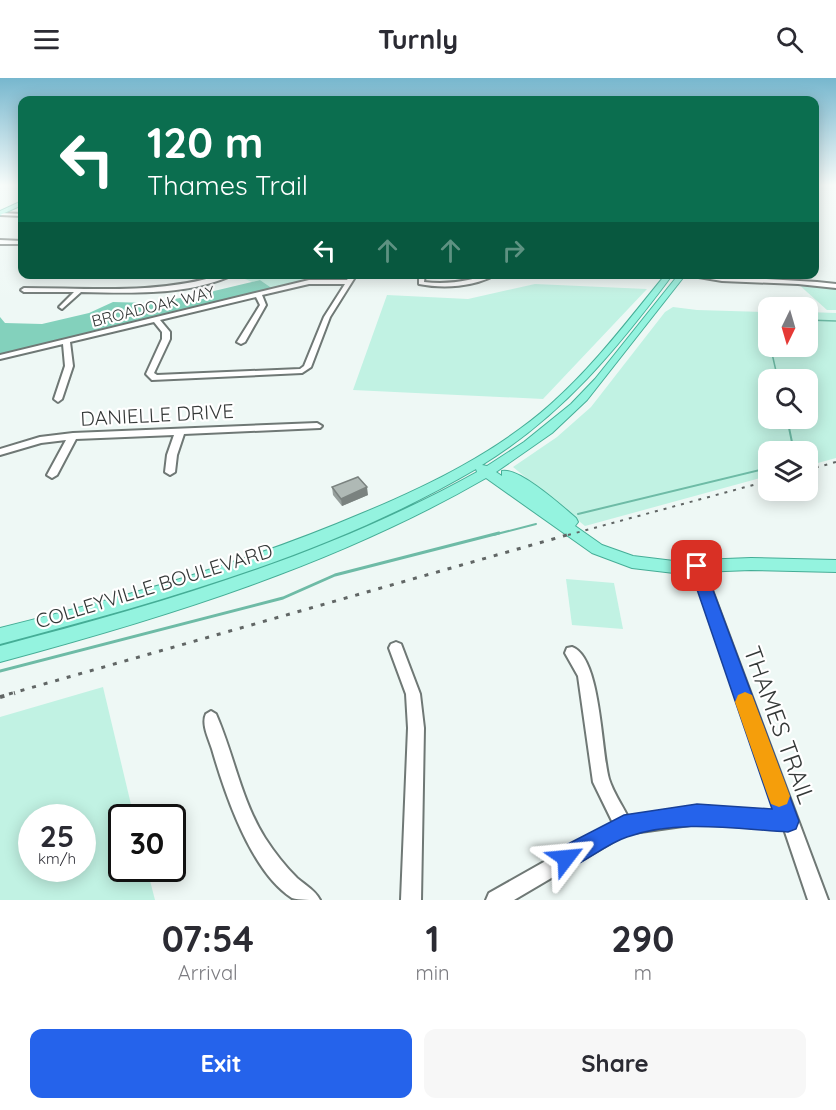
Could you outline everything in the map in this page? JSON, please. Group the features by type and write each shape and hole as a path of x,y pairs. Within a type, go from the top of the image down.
{"main road":[{"name":"COLLEYVILLE BOULEVARD","path":"0,654 182,604 291,566 361,536 492,470 529,445 567,414 608,369 627,335 666,279"},
{"name":"COLLEYVILLE BOULEVARD","path":"0,636 107,608 289,550 420,494 520,434 550,410 627,335 678,279"},
{"path":"479,460 492,470 539,495 584,531 645,563 674,567 751,564 836,566"}],"street":[{"path":"0,240 18,241"},
{"path":"178,279 179,286"},
{"path":"24,290 179,286 210,279"},
{"path":"155,319 166,332 163,347 153,364 150,375 152,377 295,372 307,367 327,317 350,279"},
{"path":"421,279 420,282 423,283 468,282 478,279"},
{"path":"766,279 836,284"},
{"name":"BROADOAK WAY","path":"0,357 309,282 348,282"},
{"path":"62,306 81,289"},
{"path":"241,342 262,305 259,295"},
{"path":"58,399 69,366 66,341"},
{"name":"DANIELLE DRIVE","path":"0,452 40,440 73,436 318,426"},
{"path":"170,472 172,455 180,432"},
{"path":"52,475 73,436"},
{"name":"THAMES TRAIL","path":"697,566 818,900"},
{"path":"396,648 413,694 416,728 411,900"},
{"path":"572,653 585,674 601,782 624,826"},
{"path":"211,719 225,766 256,842 279,874 310,900"},
{"path":"496,900 624,826 697,815 788,821"}],"green space":[{"path":"245,279 349,279 311,280 276,291 260,280 252,282"},
{"path":"260,280 276,291 0,355 0,317 5,323 42,324 89,313 113,302 149,303 193,296"},
{"path":"796,282 836,286 836,310 827,310 818,302 818,297 813,297"},
{"path":"535,284 647,289 543,399 353,390 387,295 468,299"},
{"path":"673,307 758,312 758,357 818,357 818,312 836,313 836,458 818,463 818,441 758,441 758,479 585,526 513,467 557,437 591,407 665,312"},
{"path":"566,579 614,583 623,629 572,625"},
{"path":"103,687 131,804 108,804 108,882 150,882 155,900 0,900 0,717"}],"building":[{"path":"358,477 367,487 341,499 332,487"}],"waterway":[{"path":"818,320 836,321"},
{"path":"773,357 776,369"},
{"path":"789,429 792,441"},
{"path":"578,514 758,470"},
{"path":"493,535 536,524"},
{"path":"0,671 283,598 335,575 499,533"}],"railway":[{"path":"818,467 836,462"},
{"path":"568,535 758,484"},
{"path":"9,694 574,533"},
{"path":"0,697 15,693"}],"slow traffic":[{"path":"745,702 779,796"}],"route":[{"path":"566,858 624,826 660,819 697,815 788,821 697,566"}]}
